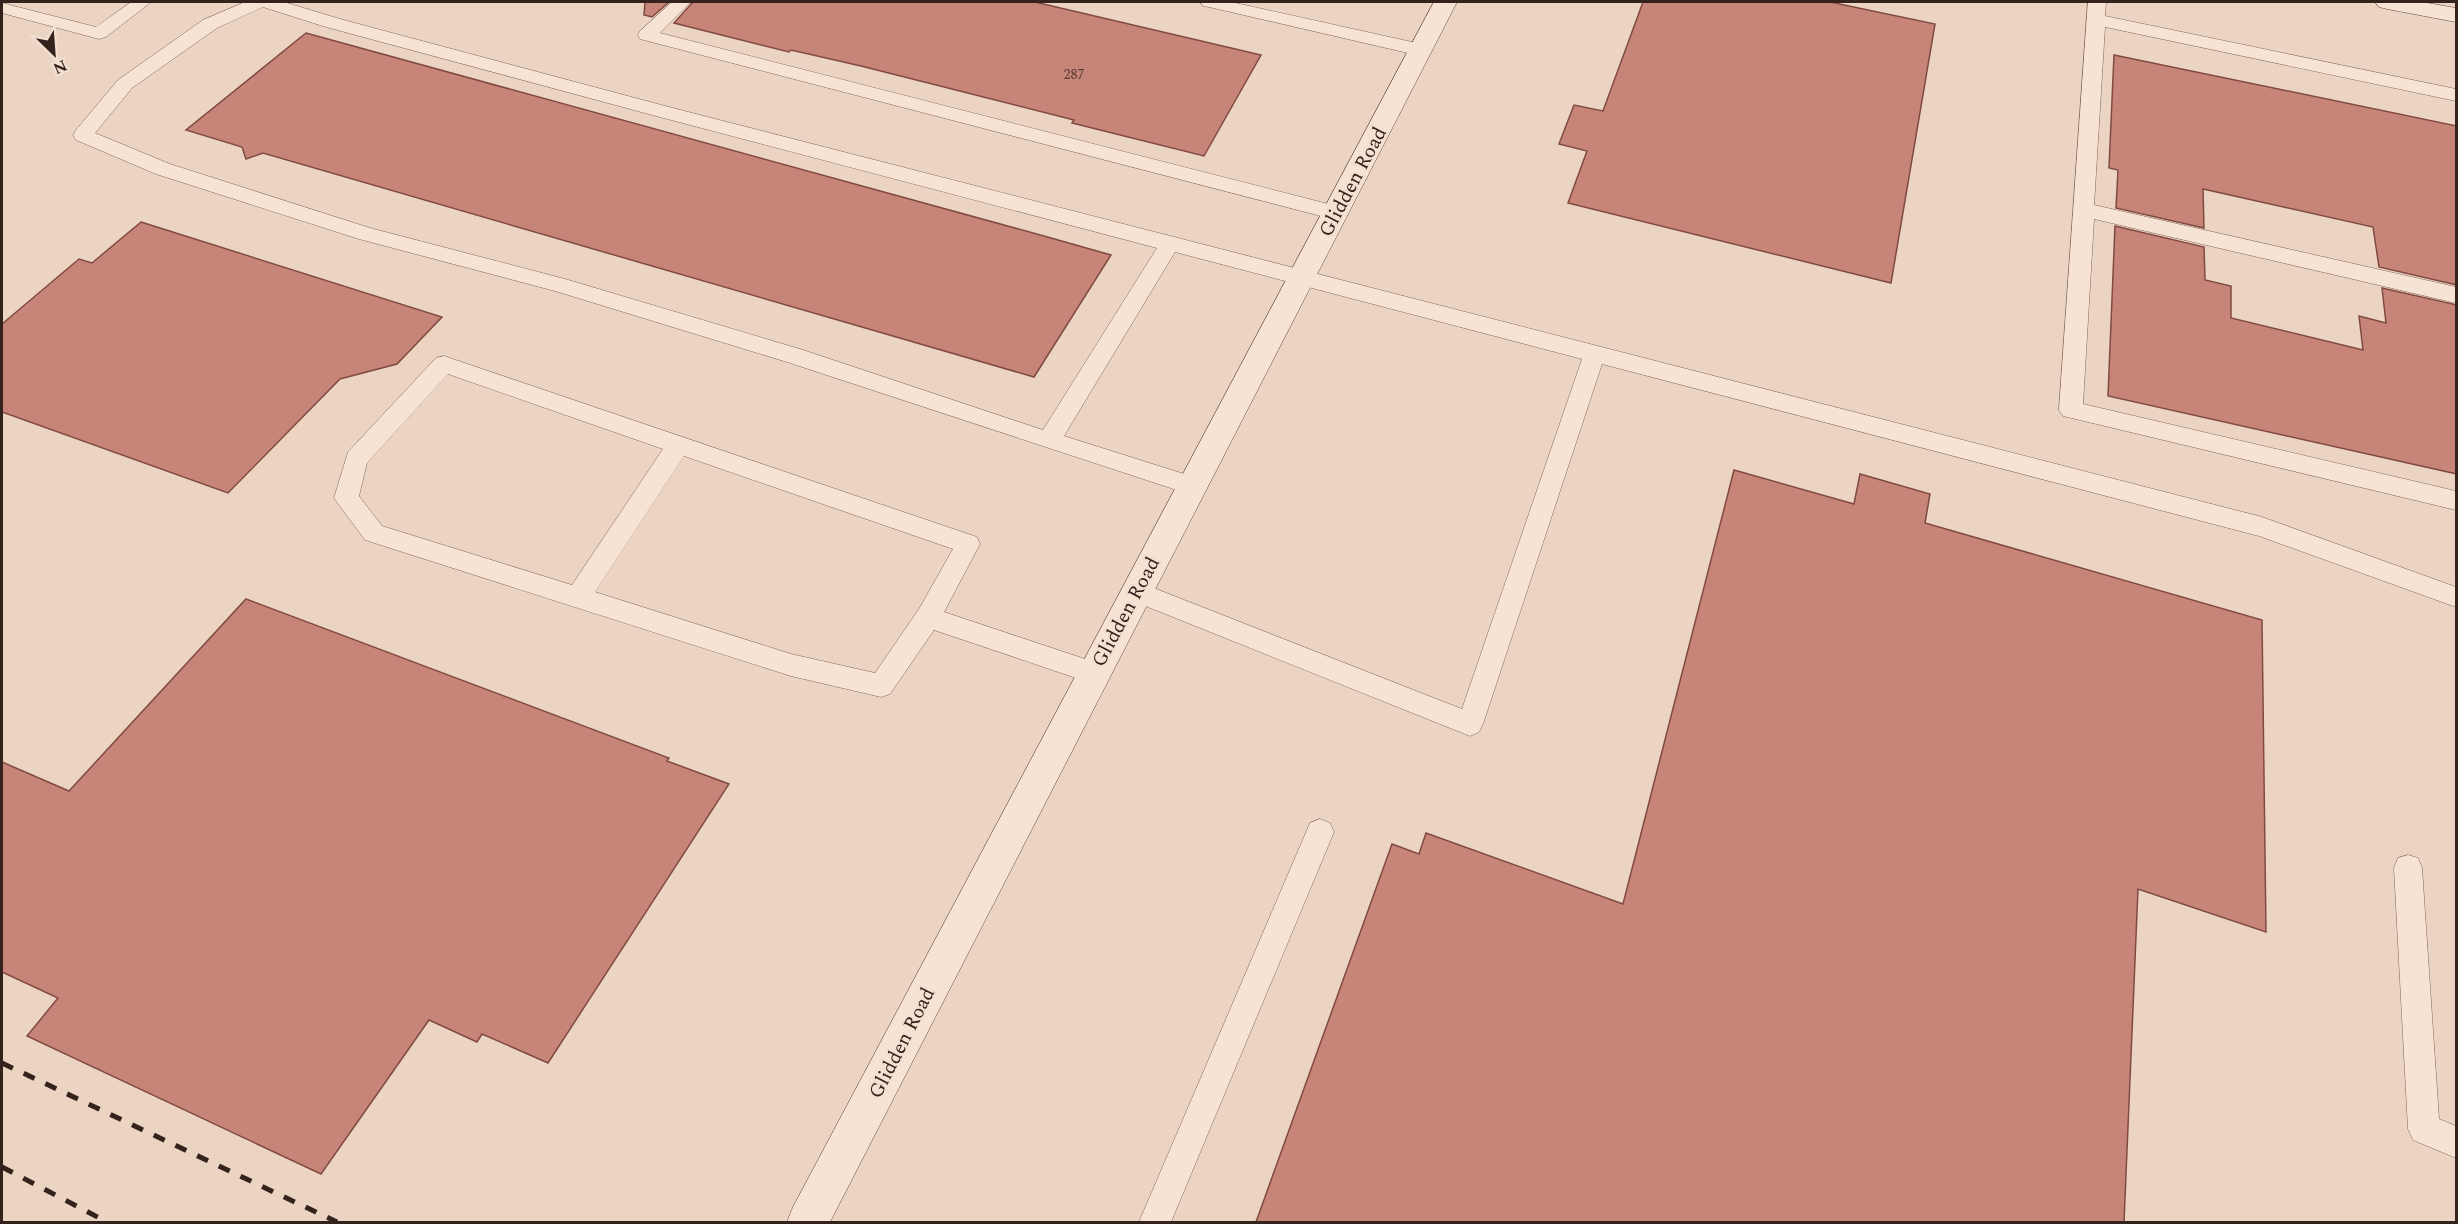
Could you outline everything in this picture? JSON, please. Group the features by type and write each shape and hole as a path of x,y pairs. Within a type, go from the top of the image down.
{"street":[{"name":"Glidden Road","path":"808,1222 1445,2"},
{"path":"2387,2 2457,15"}],"lane":[{"path":"2,8 99,33 142,2"},
{"path":"259,2 210,24 125,84 83,135 163,169 366,234 558,284 795,356 1192,486"},
{"path":"267,2 333,23 663,112 1301,280 2262,527 2457,597"},
{"path":"682,2 647,35 1336,213"},
{"path":"1209,2 1421,50"},
{"path":"2457,95 2096,11 2071,410 2457,501"},
{"path":"2084,210 2457,295"},
{"path":"1049,441 1170,244"},
{"path":"1137,592 1470,724 1594,355"},
{"path":"444,364 678,445 968,544 928,617 880,686 790,665 374,533 346,498 356,459 444,364"},
{"path":"577,598 678,445"},
{"path":"928,617 1094,673"},
{"path":"1155,1222 1320,832"},
{"path":"2408,868 2424,1129 2457,1142"}],"building":[{"path":"645,2 669,2 652,17 644,15"},
{"path":"693,2 1035,2 1261,55 1204,156 1072,123 1074,120 861,66 791,50 789,52 674,23"},
{"path":"1643,2 1830,2 1935,24 1891,283 1568,203 1587,151 1559,144 1574,105 1603,111"},
{"path":"306,33 1111,255 1034,377 263,153 246,159 242,147 186,130"},
{"path":"2114,55 2457,126 2457,285 2379,267 2373,227 2203,189 2204,228 2116,208 2118,170 2109,168"},
{"path":"141,222 442,317 397,364 340,379 228,493 2,412 2,324 79,259 92,263"},
{"path":"2115,226 2204,247 2205,280 2231,286 2231,318 2363,350 2359,316 2386,323 2382,288 2457,305 2457,474 2108,396"},
{"path":"1734,470 1854,504 1860,474 1930,494 1925,523 2262,620 2266,932 2138,889 2124,1222 1256,1222 1392,844 1419,854 1426,833 1623,904"},
{"path":"246,599 669,758 667,761 729,784 548,1063 482,1034 477,1042 429,1020 321,1174 27,1036 58,998 2,972 2,762 69,791"}],"railway":[{"path":"2,1063 337,1222"},
{"path":"2,1167 107,1222"}]}
